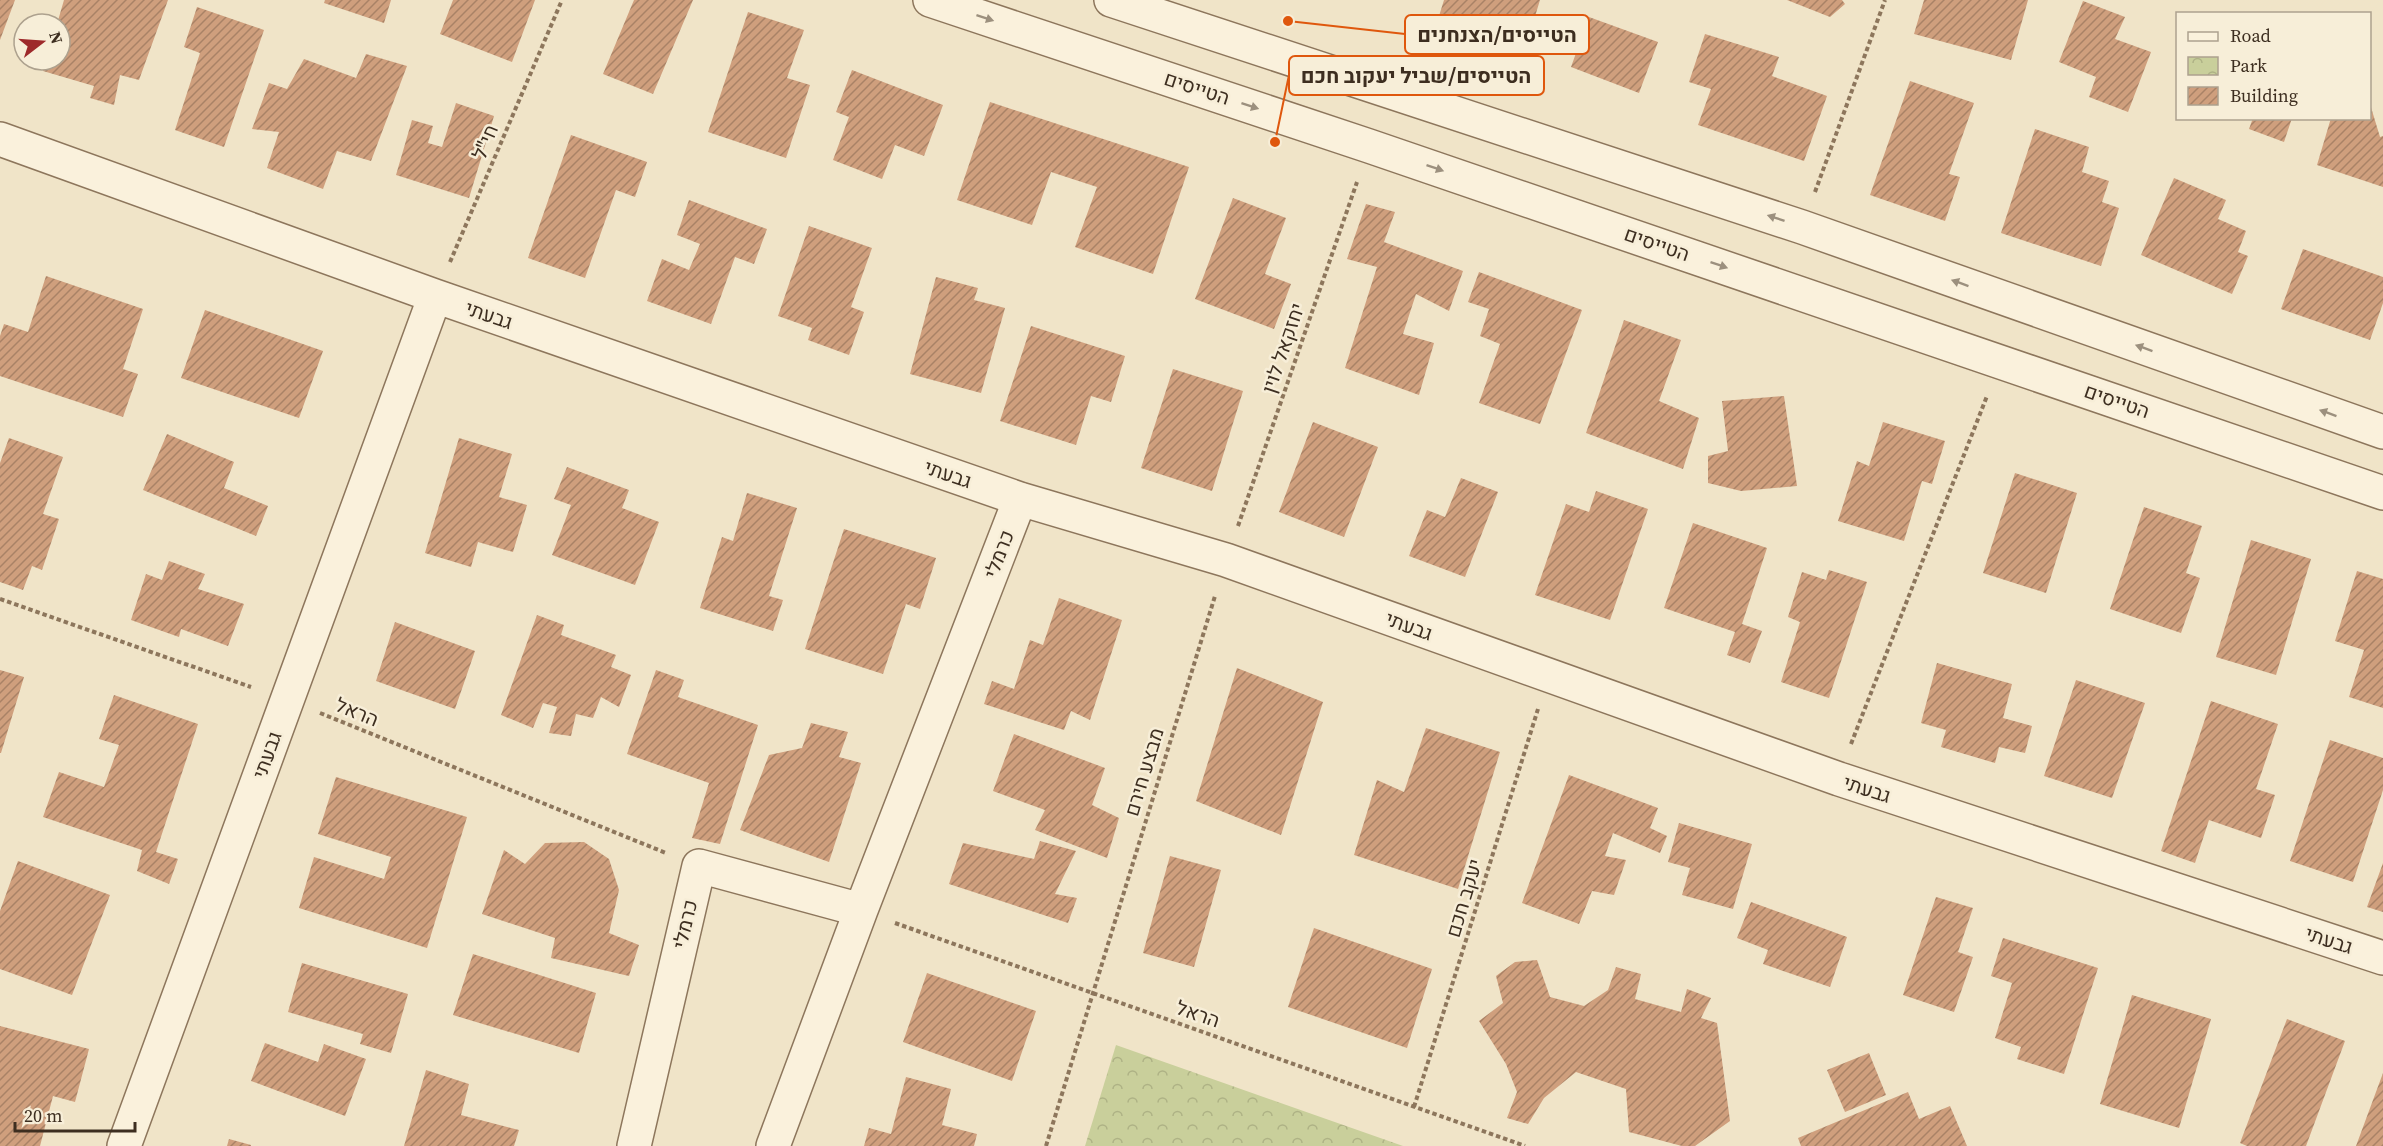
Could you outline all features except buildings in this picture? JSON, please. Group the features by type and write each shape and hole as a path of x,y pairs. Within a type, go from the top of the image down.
{"street":[{"name":"הטייסים","path":"930,0 1370,146 2383,493"},
{"path":"1111,0 1802,227 2383,432"},
{"name":"גבעתי","path":"0,139 435,296 1020,499 1226,560 1839,779 2383,958"},
{"name":"גבעתי","path":"124,1146 435,296"},
{"name":"כרמלי","path":"773,1146 861,910 1020,499"},
{"path":"699,866 861,910"},
{"name":"כרמלי","path":"634,1146 699,866"}],"path":[{"name":"חי\"ל","path":"435,296 562,0"},
{"path":"1802,227 1885,0"},
{"name":"יחזקאל לוין","path":"1226,560 1370,146"},
{"path":"1847,753 2001,361"},
{"name":"מבצע חירם","path":"1046,1146 1226,560"},
{"name":"הראל","path":"0,599 287,700 699,866"},
{"name":"יעקב חכם","path":"1414,1107 1541,699"},
{"name":"הראל","path":"861,910 1525,1146"}],"green space":[{"path":"1116,1045 1403,1146 1085,1146"}],"place":[{"name":"הטייסים/הצנחנים","path":"1288,21"},
{"name":"הטייסים/שביל יעקוב חכם","path":"1275,142"}]}
